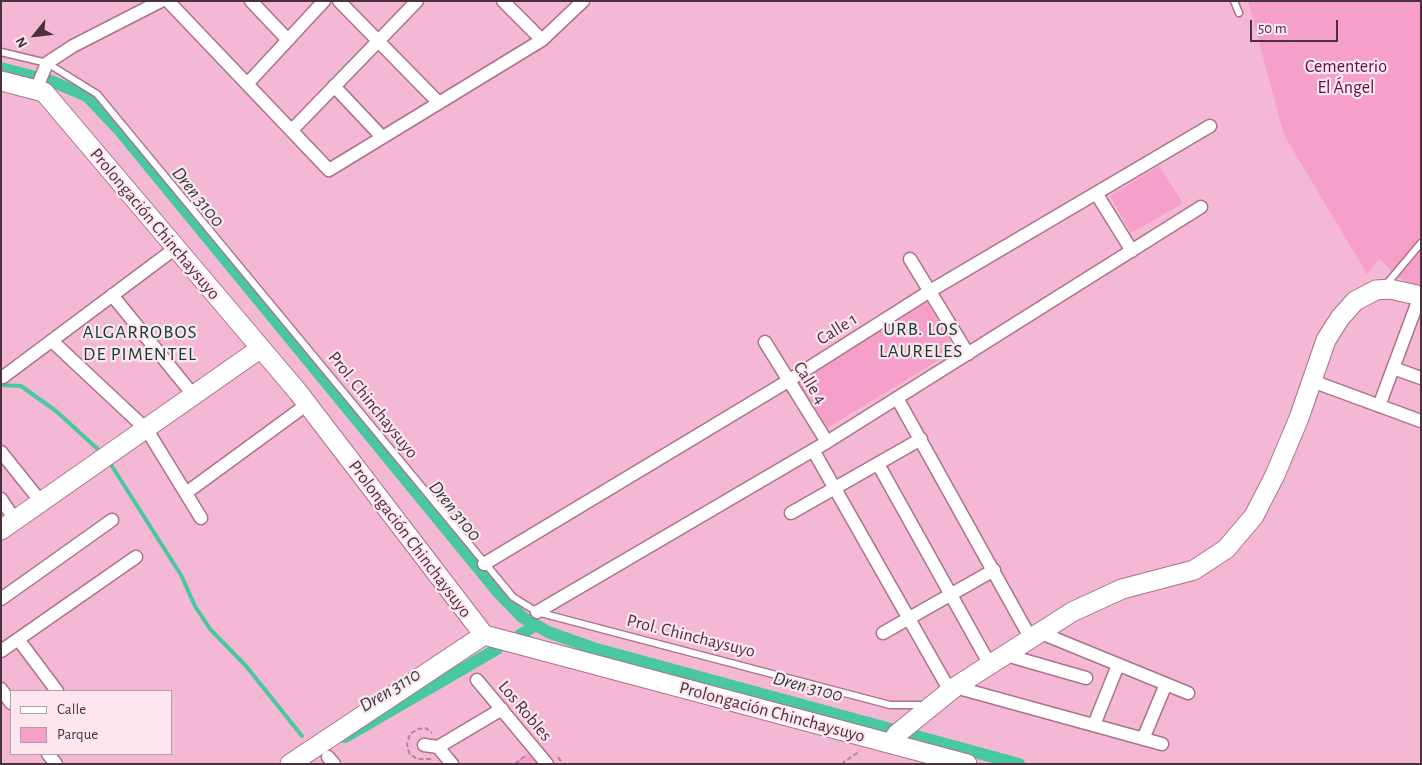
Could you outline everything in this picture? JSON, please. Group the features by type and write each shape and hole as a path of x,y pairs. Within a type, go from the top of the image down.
{"street":[{"path":"41,78 73,46 161,1"},
{"path":"168,1 329,170 542,40 583,1"},
{"path":"251,1 288,40"},
{"path":"248,83 324,1"},
{"path":"339,1 439,103"},
{"path":"292,130 417,1"},
{"path":"503,1 542,40"},
{"name":"Prolongación Chinchaysuyo","path":"1,81 41,78 44,92 298,392 484,635 899,734 967,764"},
{"path":"334,86 382,137"},
{"name":"Calle 1","path":"484,564 788,380 930,291 1210,126"},
{"path":"1096,193 1132,250"},
{"path":"537,612 814,450 1201,207"},
{"path":"3,377 169,253"},
{"path":"910,259 968,354"},
{"path":"899,734 952,689 1072,612 1105,596 1139,584 1194,570 1226,549 1246,528 1261,503 1288,447 1326,340 1340,318 1364,295 1382,289 1420,296 1379,406"},
{"path":"112,295 194,396"},
{"path":"52,341 147,430 201,518"},
{"name":"Calle 4","path":"765,342 827,442"},
{"path":"1,499 8,525 147,430 260,348"},
{"path":"1393,368 1421,378"},
{"path":"1312,381 1421,421"},
{"path":"897,398 994,570 1036,636 1118,665 1188,694"},
{"path":"186,493 298,411"},
{"path":"791,513 921,439"},
{"path":"814,450 909,618 952,689 1162,744"},
{"path":"1,452 41,502"},
{"path":"878,464 990,665"},
{"path":"1,599 112,520"},
{"path":"1,651 136,557"},
{"path":"883,633 994,570"},
{"path":"290,764 484,635"},
{"path":"18,639 55,690"},
{"path":"1006,655 1086,678"},
{"path":"1094,725 1118,665"},
{"name":"Los Robles","path":"477,680 547,764"},
{"path":"1143,739 1166,684"},
{"path":"1,689 10,702"},
{"path":"424,746 438,747 502,709"},
{"path":"438,747 452,764"}],"lane":[{"path":"1234,1 1239,13"},
{"name":"Prol. Chinchaysuyo","path":"1,52 41,78 97,94 513,597 537,612 755,667 890,705 932,705"},
{"path":"1382,289 1421,243"}],"path":[{"path":"515,764 528,754"}],"green space":[{"name":"Cementerio El Ángel","path":"1248,1 1421,1 1421,287 1407,285 1379,259 1367,274 1284,135"},
{"path":"1159,166 1183,203 1131,233 1110,196"},
{"path":"927,302 955,350 827,428 797,380"},
{"path":"532,750 544,764 513,764"}],"waterway":[{"name":"Dren 3100","path":"1,68 51,81 87,96 120,131 497,591 522,617 548,632 593,648 1019,764"},
{"path":"1,385 21,386 56,411 102,453"},
{"path":"108,460 181,575 195,606 210,629 246,666 302,736"},
{"name":"Dren 3110","path":"520,635 536,625"},
{"name":"Dren 3110","path":"345,737 497,649"}],"district":[{"name":"URB. LOS LAURELES","path":"921,340"},
{"name":"ALGARROBOS DE PIMENTEL","path":"140,343"}]}
